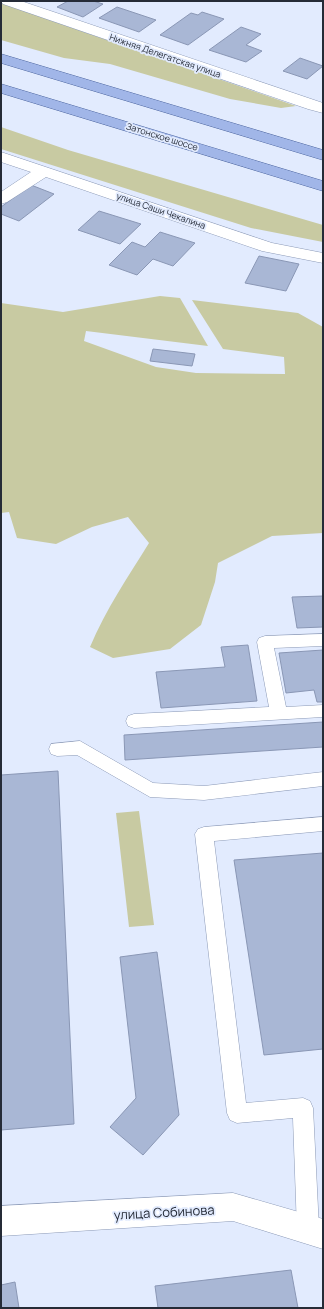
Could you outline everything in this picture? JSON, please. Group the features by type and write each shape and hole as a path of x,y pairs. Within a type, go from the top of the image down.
{"main road":[{"path":"1,58 323,155"},
{"name":"Затонское шоссе","path":"1,88 323,186"}],"street":[{"name":"Нижняя Делегатская улица","path":"8,1 313,106 323,108"},
{"name":"улица Саши Чекалина","path":"1,157 268,247 323,258"},
{"path":"1,199 44,172"},
{"name":"улица Собинова","path":"1,1221 233,1207 315,1232"}],"lane":[{"path":"279,714 265,642 323,640"},
{"path":"134,721 323,711"},
{"path":"57,749 80,748 150,790 204,793 323,779"},
{"path":"315,1232 303,1108 237,1113 204,834 323,824"}],"green space":[{"path":"1,3 296,106 281,108 230,99 110,64 64,58 1,40"},
{"path":"1,127 68,150 323,225 323,242 251,228 1,149"},
{"path":"160,296 180,298 208,346 86,331 84,341 156,367 196,373 285,374 284,357 223,349 192,300 298,313 323,327 323,533 272,536 218,563 215,582 201,625 170,649 113,658 90,647 110,606 149,543 128,517 92,527 56,544 17,538 9,512 1,513 1,303 63,312"},
{"path":"139,811 154,925 129,927 116,813"}],"building":[{"path":"68,1 93,1 103,4 83,17 57,7"},
{"path":"117,7 156,20 139,32 99,18"},
{"path":"202,12 224,19 188,45 160,35 191,13 198,15"},
{"path":"241,27 261,34 246,45 262,51 246,62 209,50"},
{"path":"300,58 323,66 307,79 283,71"},
{"path":"31,185 54,194 19,221 1,214 1,207"},
{"path":"99,211 141,224 120,244 78,230"},
{"path":"160,232 195,243 173,266 153,259 137,275 109,265 132,242 145,247"},
{"path":"259,256 299,264 286,291 245,283"},
{"path":"153,349 195,354 192,366 150,361"},
{"path":"323,596 323,627 297,628 292,597"},
{"path":"248,645 257,701 161,708 156,672 225,667 221,647"},
{"path":"323,650 323,702 317,702 314,690 286,693 279,653"},
{"path":"323,722 323,747 125,760 124,735"},
{"path":"58,771 74,1124 1,1130 1,775"},
{"path":"323,853 323,1049 264,1055 234,860"},
{"path":"157,952 179,1115 143,1155 110,1127 136,1098 120,957"},
{"path":"291,1270 298,1308 158,1308 155,1286"},
{"path":"15,1282 19,1308 1,1308 1,1285"}]}
